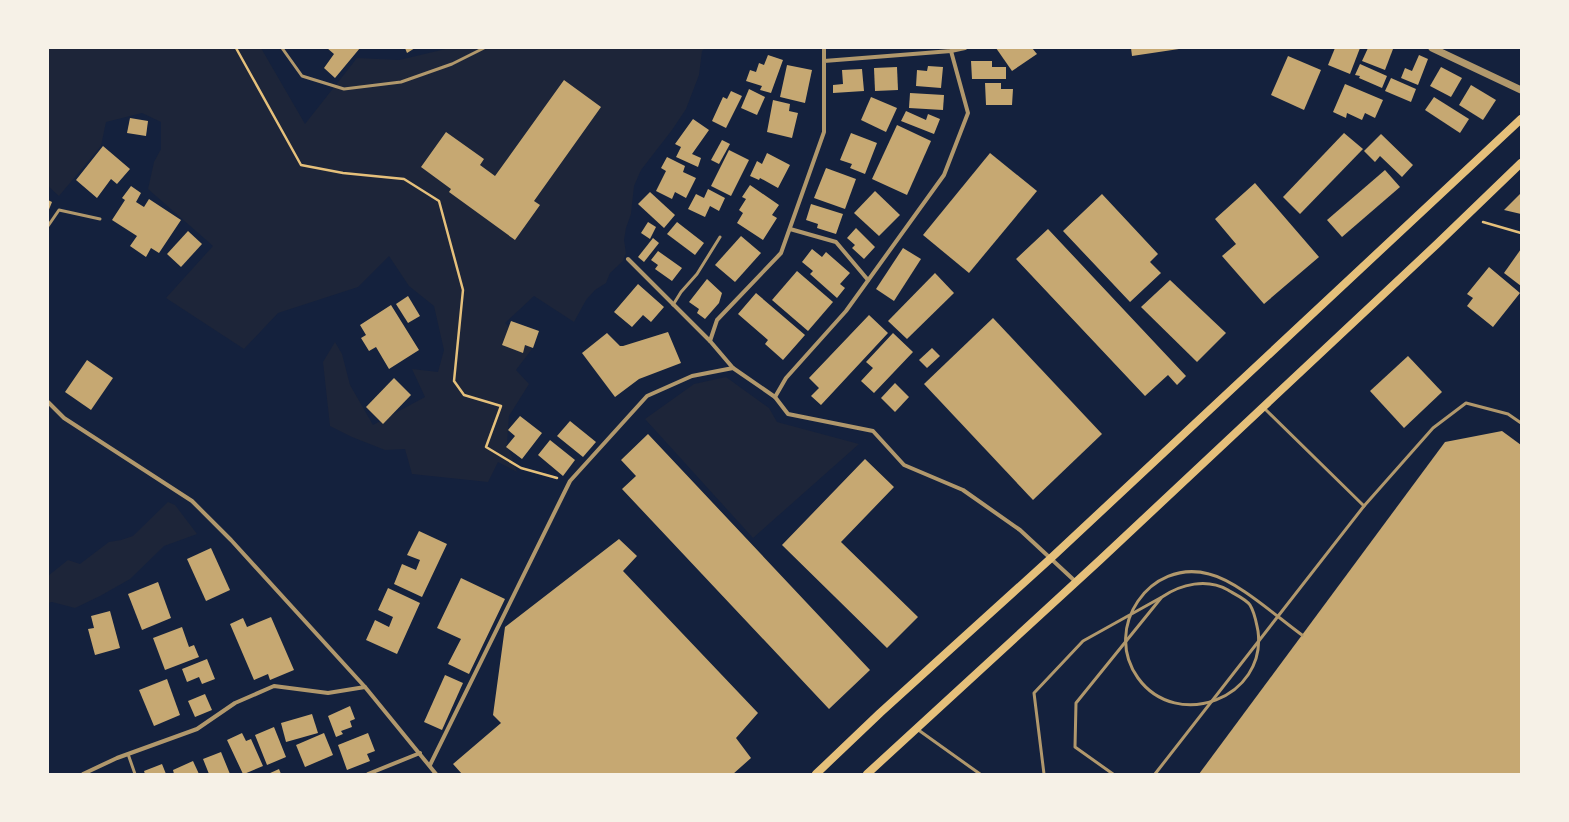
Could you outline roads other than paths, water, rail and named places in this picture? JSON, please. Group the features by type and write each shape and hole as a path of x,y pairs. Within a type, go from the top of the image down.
{"main road":[{"path":"816,774 880,713 1050,559 1521,119"},
{"path":"867,774 1076,582 1521,163"}],"street":[{"path":"710,341 717,320 781,253 824,132 824,48"},
{"path":"824,61 951,51 965,48"},
{"path":"1432,48 1521,90"},
{"path":"775,398 786,378 846,311 944,175 968,113 951,51"},
{"path":"790,229 836,242 868,280"},
{"path":"628,259 710,341 733,368 775,398 788,414 873,432 904,465 963,490 1020,530 1076,582"},
{"path":"430,765 570,481 647,396 692,376 733,368"},
{"path":"48,402 64,418 192,501 231,540 365,687 436,774"},
{"path":"83,774 128,754 197,729 235,703 274,686 328,693 365,687"},
{"path":"368,774 420,754"}],"lane":[{"path":"282,48 302,76 344,89 401,82 452,64 484,48"},
{"path":"48,226 59,210 100,219"},
{"path":"673,305 681,292 697,274 720,237"},
{"path":"1156,774 1364,506 1433,428 1466,403 1508,414 1521,423"},
{"path":"1263,407 1364,506"},
{"path":"1044,774 1034,693 1083,641 1162,597 1171,592 1185,585 1202,583 1222,587 1249,604 1256,620 1259,638 1257,655 1250,671 1242,683 1230,693 1217,700 1203,704 1188,706 1173,703 1160,697 1147,688 1134,670 1126,649 1126,635 1128,620 1134,606 1144,592 1158,581 1174,574 1191,572 1209,574 1225,580 1302,635"},
{"path":"1113,774 1075,747 1076,703 1162,597"},
{"path":"917,729 980,774"},
{"path":"128,754 135,774"}]}
